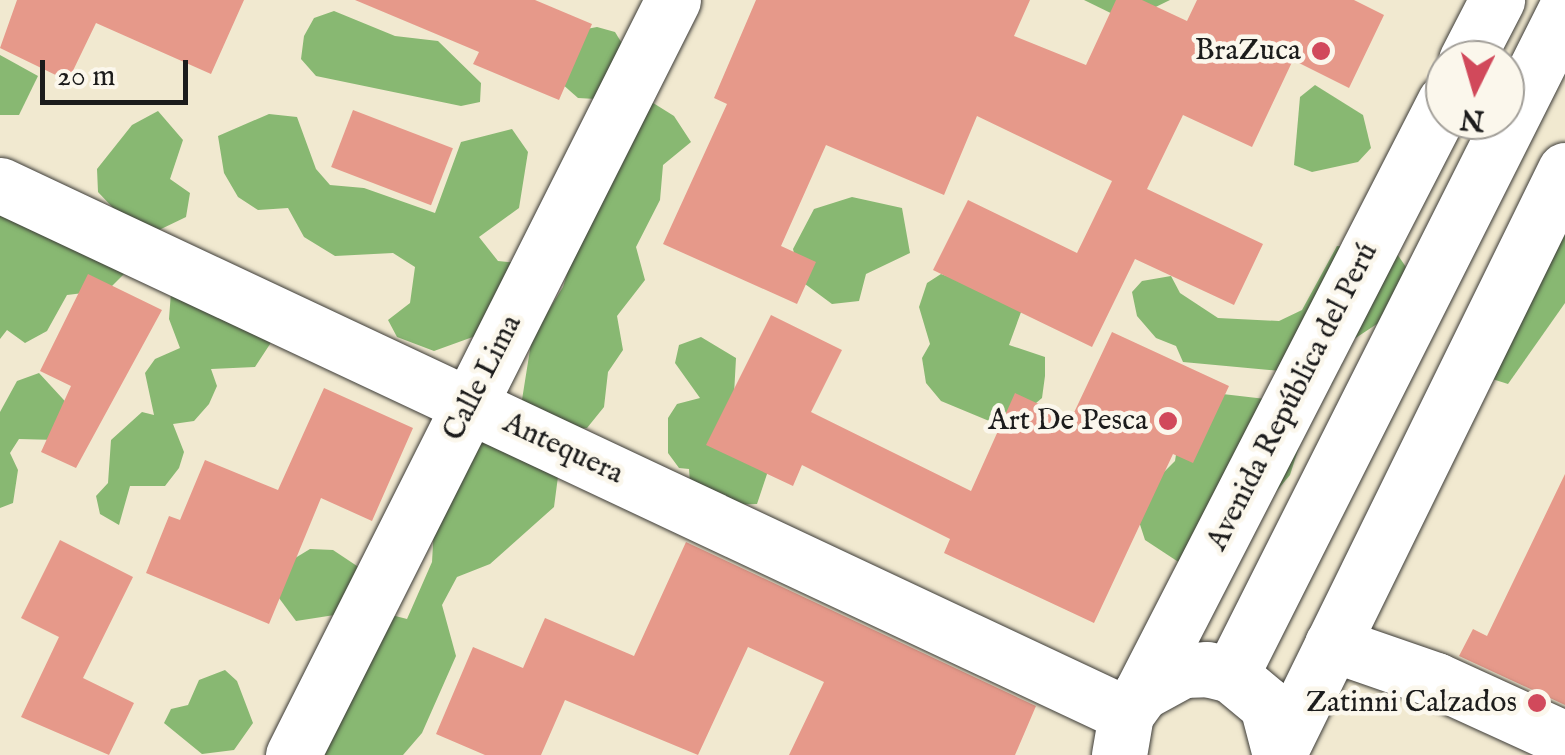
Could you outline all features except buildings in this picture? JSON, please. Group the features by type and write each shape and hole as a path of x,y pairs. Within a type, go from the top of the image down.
{"main road":[{"name":"Calle Lima","path":"292,755 674,0"},
{"path":"1476,40 1497,0"},
{"path":"1230,676 1565,11"},
{"name":"Avenida República del Perú","path":"1123,731 1425,140"},
{"path":"1280,753 1565,170"},
{"name":"Antequera","path":"0,185 470,405 1123,731"},
{"path":"1332,644 1436,680 1565,739"},
{"path":"1123,731 1183,670 1230,676 1267,706 1280,753"}],"green space":[{"path":"1084,0 1170,0 1127,21"},
{"path":"334,11 395,36 438,41 481,83 480,102 461,106 316,76 301,59 304,36 314,18"},
{"path":"597,27 615,32 623,45 596,99 578,98 561,83 576,31"},
{"path":"0,55 38,76 19,115 0,115"},
{"path":"1315,85 1363,115 1371,148 1358,162 1312,172 1294,165 1300,97"},
{"path":"650,101 674,116 691,142 663,165 660,200 636,247 645,280 617,316 623,350 608,372 604,407 587,428 555,431 521,406 532,337 563,287 580,232"},
{"path":"158,111 183,140 170,179 190,193 186,217 159,230 116,211 98,192 97,169 132,125"},
{"path":"269,114 297,117 316,169 330,185 364,188 435,213 461,142 512,129 528,152 519,208 479,237 498,261 519,263 481,334 434,351 397,337 388,320 410,303 415,267 393,253 335,256 304,237 288,208 258,210 238,197 224,173 218,136"},
{"path":"0,188 125,273 108,290 67,295 47,331 25,343 7,330 0,339"},
{"path":"852,197 902,208 910,253 866,274 859,301 832,304 801,281 793,249 814,209"},
{"path":"1565,216 1565,303 1508,384 1467,371"},
{"path":"1337,246 1395,251 1406,267 1389,316 1342,347 1332,384 1281,371 1183,362 1176,346 1156,338 1137,316 1132,292 1142,281 1171,276 1180,293 1218,318 1279,321 1302,310"},
{"path":"941,274 1024,304 1009,345 1045,357 1042,398 1006,428 941,401 926,383 922,358 930,344 919,307 927,283"},
{"path":"171,292 272,341 255,367 211,369 217,386 209,404 194,421 173,424 184,452 179,468 165,486 130,486 119,525 100,514 96,496 108,483 111,440 142,412 154,415 145,373 155,359 180,348 169,319"},
{"path":"701,337 736,358 733,413 772,459 757,504 725,505 690,483 689,469 679,468 668,453 668,418 677,404 700,398 675,363 679,345"},
{"path":"39,373 74,411 56,440 19,439 10,453 18,470 13,503 0,508 0,412 17,381"},
{"path":"1214,393 1275,400 1296,421 1299,447 1290,475 1275,493 1183,565 1145,540 1133,503 1175,461 1185,398"},
{"path":"486,433 559,469 554,507 490,564 457,577 442,605 456,656 422,733 403,755 313,755 380,612 407,619 432,562 434,527"},
{"path":"310,549 333,550 360,568 341,614 296,621 276,594 287,563"},
{"path":"225,670 237,681 253,723 234,750 202,754 164,723 171,709 188,705 199,680"}],"place":[{"name":"BraZuca","path":"1321,51"},
{"name":"Art De Pesca","path":"1168,421"},
{"name":"Zatinni Calzados","path":"1537,703"}]}
